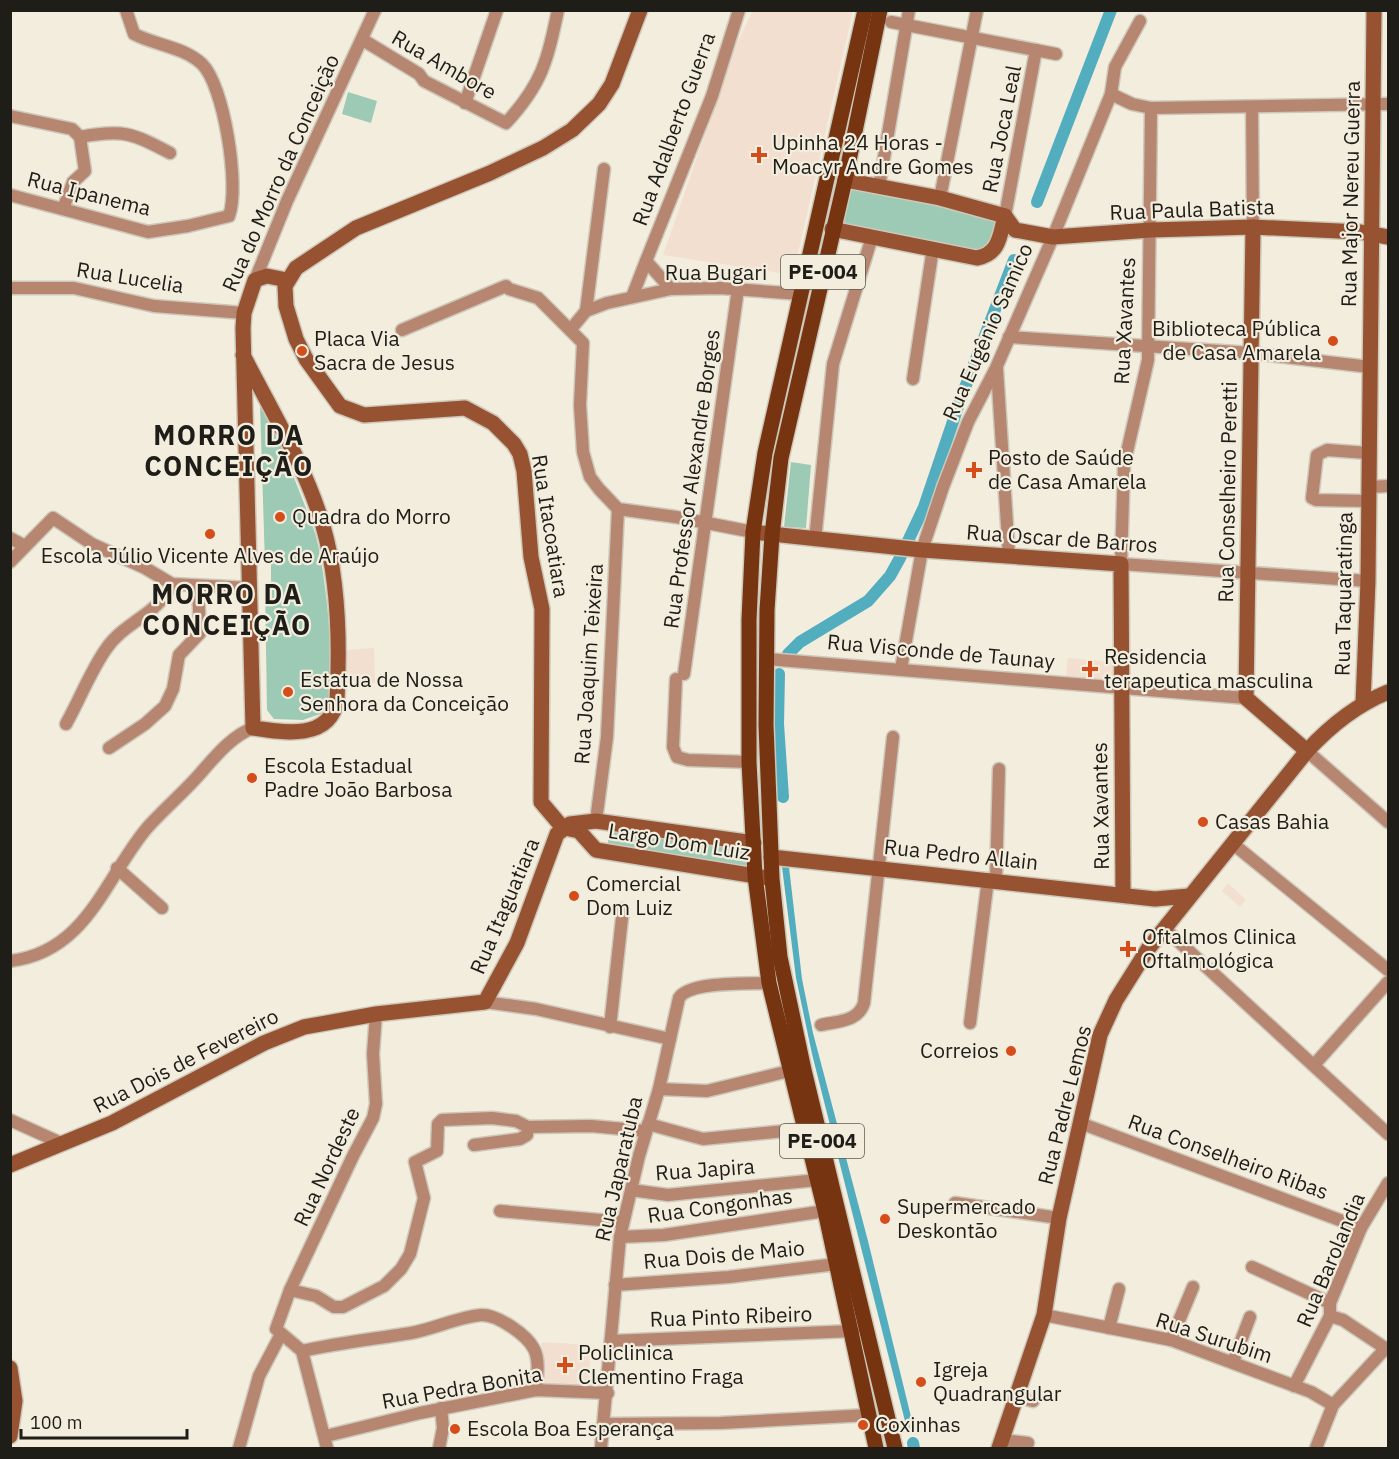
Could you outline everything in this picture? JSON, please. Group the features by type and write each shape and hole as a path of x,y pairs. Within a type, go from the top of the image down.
{"main road":[{"name":"PE-004","path":"865,10 765,453 753,532 748,620 749,762 755,876 769,983 853,1331 876,1449"},
{"name":"PE-004","path":"880,10 845,180 781,458 772,535 766,725 775,922 791,1017 895,1449"}],"street":[{"name":"Rua Ipanema","path":"10,195 148,232 188,226 229,216 231,166 219,99 203,65 174,49 138,36 131,30 126,10"},
{"name":"Rua do Morro da Conceição","path":"243,355 287,442 322,524 334,592 338,646 335,710 328,721 306,732 254,728 243,355 244,313 287,201 375,10"},
{"path":"465,103 497,10"},
{"name":"Rua Ambore","path":"363,40 419,74 424,81 506,123 528,99 544,69 558,10"},
{"path":"255,280 267,276 287,280 296,268 356,228 490,173 527,156 572,130 599,104 612,84 640,10"},
{"name":"Rua Adalberto Guerra","path":"633,297 712,96 740,10"},
{"path":"879,187 909,10"},
{"path":"940,198 977,10"},
{"name":"Rua Major Nereu Guerra","path":"1367,494 1371,367 1374,10"},
{"name":"Rua Eugênio Samico","path":"901,669 918,549 968,422 1009,337 1045,237 1111,94 1115,67 1140,21"},
{"path":"891,22 1056,54"},
{"name":"Rua Joca Leal","path":"1005,216 1036,50"},
{"path":"1111,94 1132,104 1151,108 1389,104"},
{"name":"Rua Conselheiro Peretti","path":"1246,698 1253,227 1252,106"},
{"name":"Rua Xavantes","path":"1123,894 1120,688 1124,465 1130,429 1147,371 1151,230 1151,108"},
{"path":"10,116 72,129 80,137 85,171 73,182 63,209"},
{"path":"80,137 111,131 122,132 170,153"},
{"path":"572,329 586,311 604,170"},
{"path":"832,229 983,257 998,245 1005,216 940,198 845,180"},
{"name":"Rua Paula Batista","path":"1005,216 1015,230 1045,237 1151,230 1253,227 1371,233 1389,237"},
{"path":"815,540 833,364 872,237"},
{"path":"913,379 933,248"},
{"path":"646,261 671,290"},
{"name":"Rua Itacoatiara","path":"287,280 286,306 296,339 314,370 340,406 364,416 465,408 476,412 504,432 520,454 524,471 531,557 542,609 541,802 564,828"},
{"path":"402,330 506,286 538,298 572,329 583,343 580,405 585,466 590,477 618,509 753,532"},
{"name":"Rua Lucelia","path":"10,288 74,288 153,306 244,313"},
{"name":"Rua Bugari","path":"586,311 633,297 671,290 738,289 800,294"},
{"name":"Rua Professor Alexandre Borges","path":"738,289 680,677 673,747 677,757 688,760 749,762"},
{"path":"1009,337 1251,352 1371,367"},
{"path":"996,368 1009,556"},
{"path":"1368,453 1327,450 1317,455 1312,498 1316,500 1367,494 1389,486"},
{"name":"Rua Taquaratinga","path":"1363,703 1368,581 1367,494"},
{"name":"Rua Joaquim Teixeira","path":"596,821 607,737 618,509"},
{"path":"10,562 53,518 92,544 145,568 172,584 249,588"},
{"name":"Rua Oscar de Barros","path":"753,532 918,549 1368,581"},
{"path":"10,538 25,546"},
{"path":"66,724 106,649 126,627 165,599 172,584"},
{"path":"110,748 145,724 165,706 173,689 179,655 200,633 198,586"},
{"name":"Rua Visconde de Taunay","path":"767,659 1246,698"},
{"name":"Rua Padre Lemos","path":"1001,1444 1044,1315 1059,1218 1100,1035 1116,1000 1164,928 1307,751 1327,730 1363,703 1389,692"},
{"path":"1246,698 1389,822"},
{"path":"10,962 30,958 51,948 81,924 99,903 117,868 147,828 238,736 254,728"},
{"path":"821,1025 858,1016 864,1004 893,737"},
{"path":"970,1023 992,879 999,769"},
{"path":"593,849 596,821"},
{"name":"Largo Dom Luiz","path":"564,828 577,822 596,821 754,843"},
{"name":"Largo Dom Luiz","path":"564,828 579,831 593,849 772,879"},
{"name":"Rua Itaguatiara","path":"485,1002 517,943 557,834 564,828"},
{"path":"1232,843 1389,970"},
{"name":"Rua Pedro Allain","path":"771,857 1164,899 1190,896"},
{"path":"117,868 162,908"},
{"path":"1146,897 1158,905 1164,928 1389,1134"},
{"path":"610,1027 623,909"},
{"path":"1314,1065 1389,982"},
{"name":"Rua Japaratuba","path":"601,1449 608,1393 620,1237 658,1087 660,1089 679,998 686,990 695,987 769,983"},
{"name":"Rua Dois de Fevereiro","path":"10,1165 112,1124 276,1037 304,1027 376,1014 485,1002 536,1009 670,1039"},
{"name":"Rua Nordeste","path":"239,1449 259,1376 279,1331 290,1290 352,1156 373,1118 376,1104 373,1054 376,1014"},
{"path":"660,1089 707,1091 789,1071"},
{"path":"290,1290 315,1296 334,1308 343,1307 391,1280 410,1254 423,1207 424,1198 415,1162 437,1151 439,1121 447,1118 502,1119 528,1127 647,1127 703,1139 804,1129"},
{"path":"10,1120 61,1143"},
{"name":"Rua Conselheiro Ribas","path":"1080,1123 1361,1228"},
{"path":"474,1145 520,1139 527,1135 528,1127"},
{"name":"Rua Japira","path":"631,1190 668,1195 817,1180"},
{"name":"Rua Barolandia","path":"1294,1386 1330,1316 1330,1303 1361,1228 1389,1183"},
{"path":"955,1203 1059,1218"},
{"path":"500,1211 623,1222"},
{"name":"Rua Congonhas","path":"620,1237 664,1235 825,1211"},
{"name":"Rua Dois de Maio","path":"615,1285 837,1264"},
{"path":"1251,1267 1330,1303"},
{"path":"1171,1340 1193,1287"},
{"path":"1109,1328 1119,1289"},
{"path":"302,1351 351,1340 423,1331 487,1315 500,1320 524,1337 534,1349 537,1367 536,1389"},
{"name":"Rua Surubim","path":"1044,1315 1171,1340 1294,1386 1333,1405"},
{"path":"1316,1449 1333,1405 1387,1349 1343,1320 1330,1316"},
{"path":"1233,1362 1250,1317"},
{"path":"279,1331 302,1351 327,1442"},
{"name":"Rua Pinto Ribeiro","path":"611,1341 853,1331"},
{"path":"10,1436 15,1415 12,1378"},
{"name":"Rua Pedra Bonita","path":"327,1442 441,1408 536,1389 608,1393"},
{"path":"1018,1397 1033,1401"},
{"path":"439,1449 444,1428 441,1408"},
{"path":"605,1424 720,1423 869,1415"},
{"path":"1001,1444 1028,1443"}],"shaded area":[{"name":"Upinha 24 Horas - Moacyr Andre Gomes","path":"753,10 853,11 793,275 663,255 736,45"},
{"path":"374,648 375,683 347,683 347,650"},
{"name":"Residencia terapeutica masculina","path":"1068,658 1114,662 1114,676 1110,679 1066,676"},
{"path":"1228,883 1246,900 1240,907 1222,891"},
{"name":"Policlinica Clementino Fraga","path":"542,1342 591,1345 588,1388 539,1386"}],"green space":[{"path":"348,92 377,101 371,123 342,114"},
{"path":"851,188 993,215 996,222 990,246 980,250 842,224 847,191"},
{"path":"265,404 315,533 323,570 329,626 331,680 328,701 323,713 303,720 274,719 267,710 265,585 271,585 271,565 265,564 260,405"},
{"path":"791,462 811,465 806,528 784,527"},
{"path":"612,830 749,847 751,869 608,847 608,835"}],"water":[{"path":"782,867 789,867 802,979 813,1033 868,1241 915,1433 907,1429 812,1054 796,978"}],"waterway":[{"path":"1037,202 1111,10"},
{"path":"788,654 800,642 868,601 890,576 924,507 961,398 1014,260"},
{"path":"779,674 778,724 783,797"},
{"path":"913,1443 914,1448"}],"place":[{"name":"Upinha 24 Horas - Moacyr Andre Gomes","path":"759,155"},
{"name":"Biblioteca Pública de Casa Amarela","path":"1333,341"},
{"name":"Placa Via Sacra de Jesus","path":"302,351"},
{"name":"Posto de Saúde de Casa Amarela","path":"974,470"},
{"name":"Quadra do Morro","path":"280,517"},
{"name":"Escola Júlio Vicente Alves de Araújo","path":"210,534"},
{"name":"Residencia terapeutica masculina","path":"1090,669"},
{"name":"Estatua de Nossa Senhora da Conceição","path":"288,692"},
{"name":"Escola Estadual Padre João Barbosa","path":"252,778"},
{"name":"Casas Bahia","path":"1203,822"},
{"name":"Comercial Dom Luiz","path":"574,896"},
{"name":"Oftalmos Clinica Oftalmológica","path":"1128,949"},
{"name":"Correios","path":"1011,1051"},
{"name":"Supermercado Deskontão","path":"885,1219"},
{"name":"Policlinica Clementino Fraga","path":"565,1365"},
{"name":"Igreja Quadrangular","path":"921,1382"},
{"name":"Coxinhas","path":"863,1425"},
{"name":"Escola Boa Esperança","path":"455,1429"}],"district":[{"name":"MORRO DA CONCEIÇÃO","path":"229,452"},
{"name":"MORRO DA CONCEIÇÃO","path":"227,610"}]}
